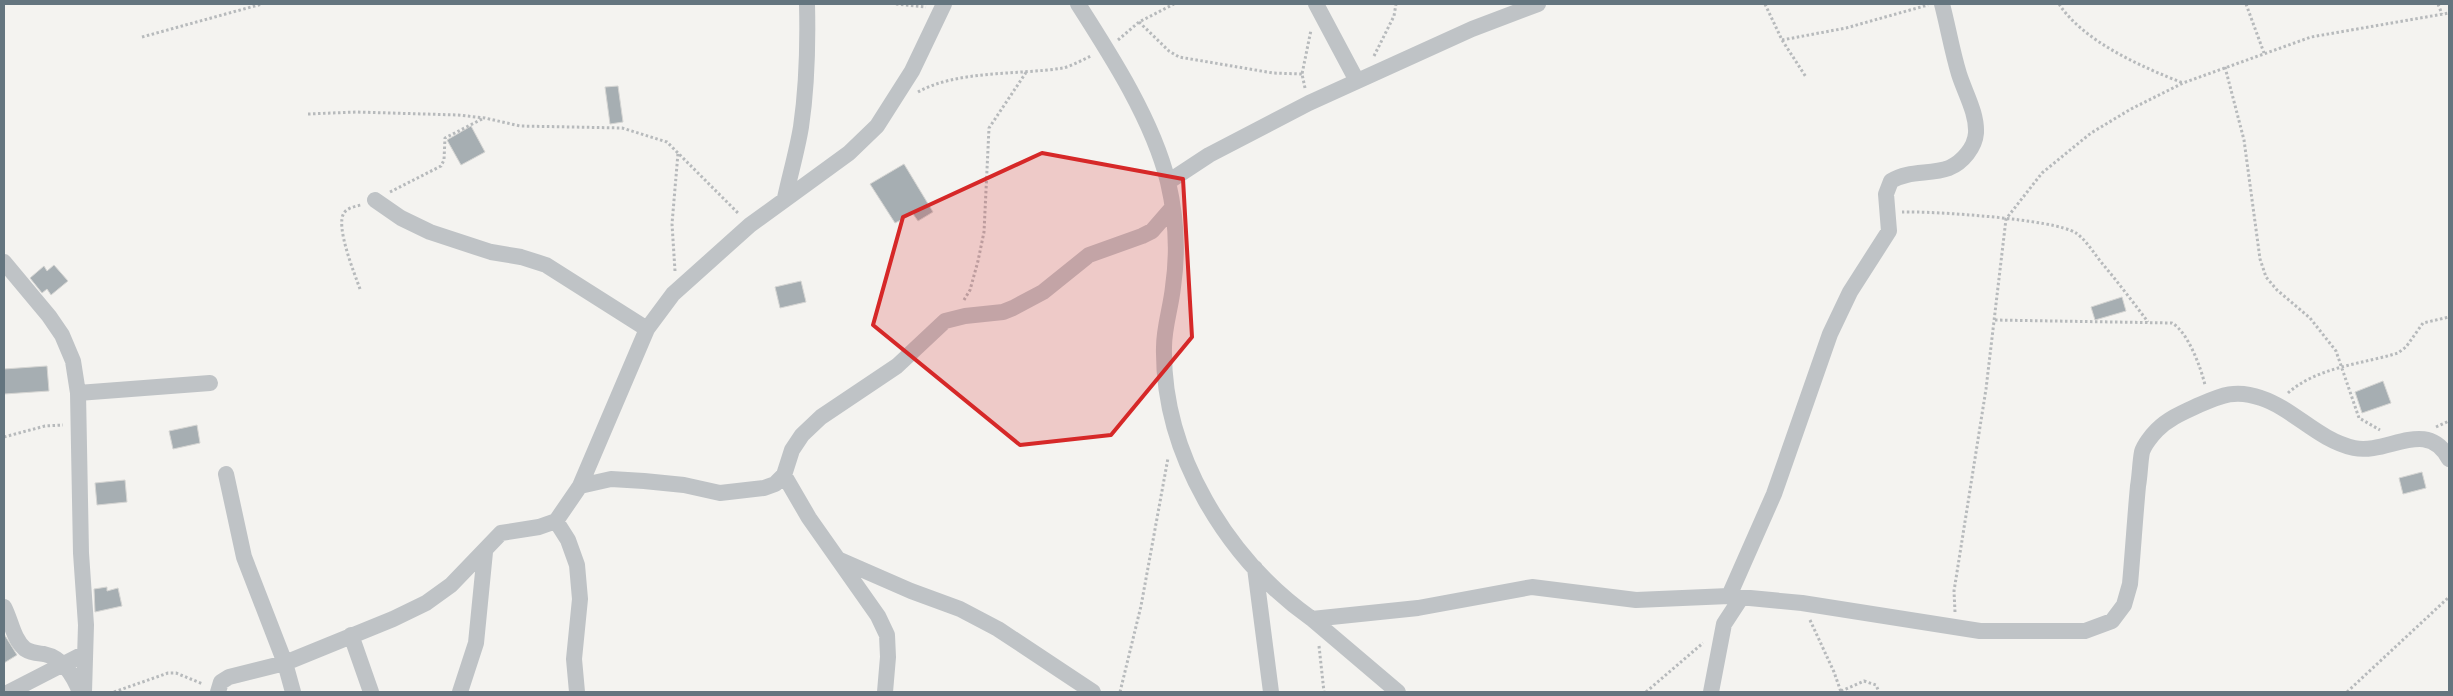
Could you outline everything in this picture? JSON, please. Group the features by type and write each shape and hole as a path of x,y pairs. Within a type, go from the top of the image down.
{"street":[{"path":"784,198 801,128 804,103 808,45 807,4"},
{"path":"1078,4 1107,49 1152,133 1168,182 1177,258 1164,346 1165,380 1174,426 1188,464 1218,521 1254,568 1398,692"},
{"path":"1168,182 1209,155 1309,103 1472,29 1538,4"},
{"path":"1711,692 1724,624 1774,494 1830,334 1850,292 1884,242 1889,231 1889,212 1886,194 1891,181 1913,172 1949,168 1967,154 1973,143 1976,132 1974,117 1959,74 1942,4"},
{"path":"218,691 221,682 229,677 285,663 426,603 452,585 501,533 539,527 556,521 580,486 647,329 673,294 750,225 784,198 849,152 878,126 912,71 943,6"},
{"path":"1319,10 1360,80"},
{"path":"375,200 402,218 430,232 491,252 535,260 546,265 647,329"},
{"path":"580,486 611,480 644,480 684,485 720,493 775,484 784,476 792,450 808,429 821,417 897,366 945,321 954,318 993,314 1013,308 1043,292 1088,256 1152,231 1172,208"},
{"path":"4,262 30,291 62,335 73,361 78,394 81,553 86,625 84,692"},
{"path":"78,394 210,383"},
{"path":"1316,622 1478,599 1505,591 1532,588 1636,600 1735,597 1802,603 1903,621 1955,626 1980,631 2085,631 2112,621 2124,605 2130,584 2142,450 2156,431 2170,419 2231,393 2246,394 2275,405 2330,439 2352,448 2368,450 2419,437 2435,443 2445,451 2449,459"},
{"path":"226,474 244,557 285,663 293,692"},
{"path":"784,476 809,518 840,560 849,578 878,616 887,635 888,657 885,692"},
{"path":"556,521 568,540 577,565 580,598 574,659 577,692"},
{"path":"460,692 476,643 485,552"},
{"path":"840,560 983,621 1093,692"},
{"path":"1254,568 1271,692"},
{"path":"4,607 11,627 23,647 32,653 56,658 72,674 80,692"},
{"path":"351,635 371,692"},
{"path":"9,692 85,652"}],"path":[{"path":"142,38 262,4"},
{"path":"896,4 943,6"},
{"path":"913,95 935,85 976,76 1065,68 1107,49 1140,22 1174,4"},
{"path":"1360,80 1394,16 1396,4"},
{"path":"1765,4 1782,40 1806,77"},
{"path":"1782,40 1846,28 1933,4"},
{"path":"2059,4 2079,27 2122,57 2182,83"},
{"path":"2246,4 2264,53"},
{"path":"2438,4 2442,14"},
{"path":"1309,103 1302,74 1312,28 1319,10"},
{"path":"1955,626 1954,591 1995,320 2006,219 2042,173 2091,133 2131,108 2182,83 2311,36 2449,12"},
{"path":"1140,22 1169,51 1179,57 1273,73 1302,74"},
{"path":"2225,67 2244,140 2260,260 2266,277 2277,290 2310,318 2336,352 2360,418 2400,442"},
{"path":"954,318 970,290 984,232 989,128 1028,71"},
{"path":"308,114 356,112 458,115 485,118 520,126 622,128 667,142 750,225"},
{"path":"673,294 675,264 672,224 678,152"},
{"path":"1889,212 1927,211 2063,227 2075,233 2088,245 2148,322"},
{"path":"2275,405 2292,390 2310,379 2341,367 2398,353 2406,347 2423,323 2449,316"},
{"path":"1995,320 2172,323 2180,327 2197,360 2206,391 2211,400"},
{"path":"4,437 44,426 78,426"},
{"path":"1120,692 1141,606 1169,453"},
{"path":"2348,692 2449,597"},
{"path":"1802,603 1834,672 1841,692 1864,680 1876,685 1879,692"},
{"path":"1316,622 1324,692"},
{"path":"1646,692 1724,624"},
{"path":"114,692 168,673 176,673 218,691"}],"highlighted area":[{"path":"1042,153 1183,179 1192,337 1111,435 1020,445 873,325 903,217"}],"building":[{"path":"618,86 623,122 610,124 605,87"},
{"path":"471,126 485,152 461,165 447,140"},
{"path":"904,164 933,212 918,221 913,214 895,223 870,184"},
{"path":"54,265 68,281 51,295 47,289 42,293 30,278 44,266 47,271"},
{"path":"801,281 806,302 780,308 775,287"},
{"path":"2122,297 2126,311 2095,320 2091,307"},
{"path":"47,366 49,391 4,394 4,369"},
{"path":"2383,381 2391,403 2362,413 2355,392"},
{"path":"197,425 200,443 173,449 169,431"},
{"path":"2422,472 2426,488 2403,494 2399,478"},
{"path":"125,480 127,502 97,505 95,483"},
{"path":"107,587 107,591 118,588 122,606 95,612 94,589"},
{"path":"4,634 17,655 4,663"}]}
